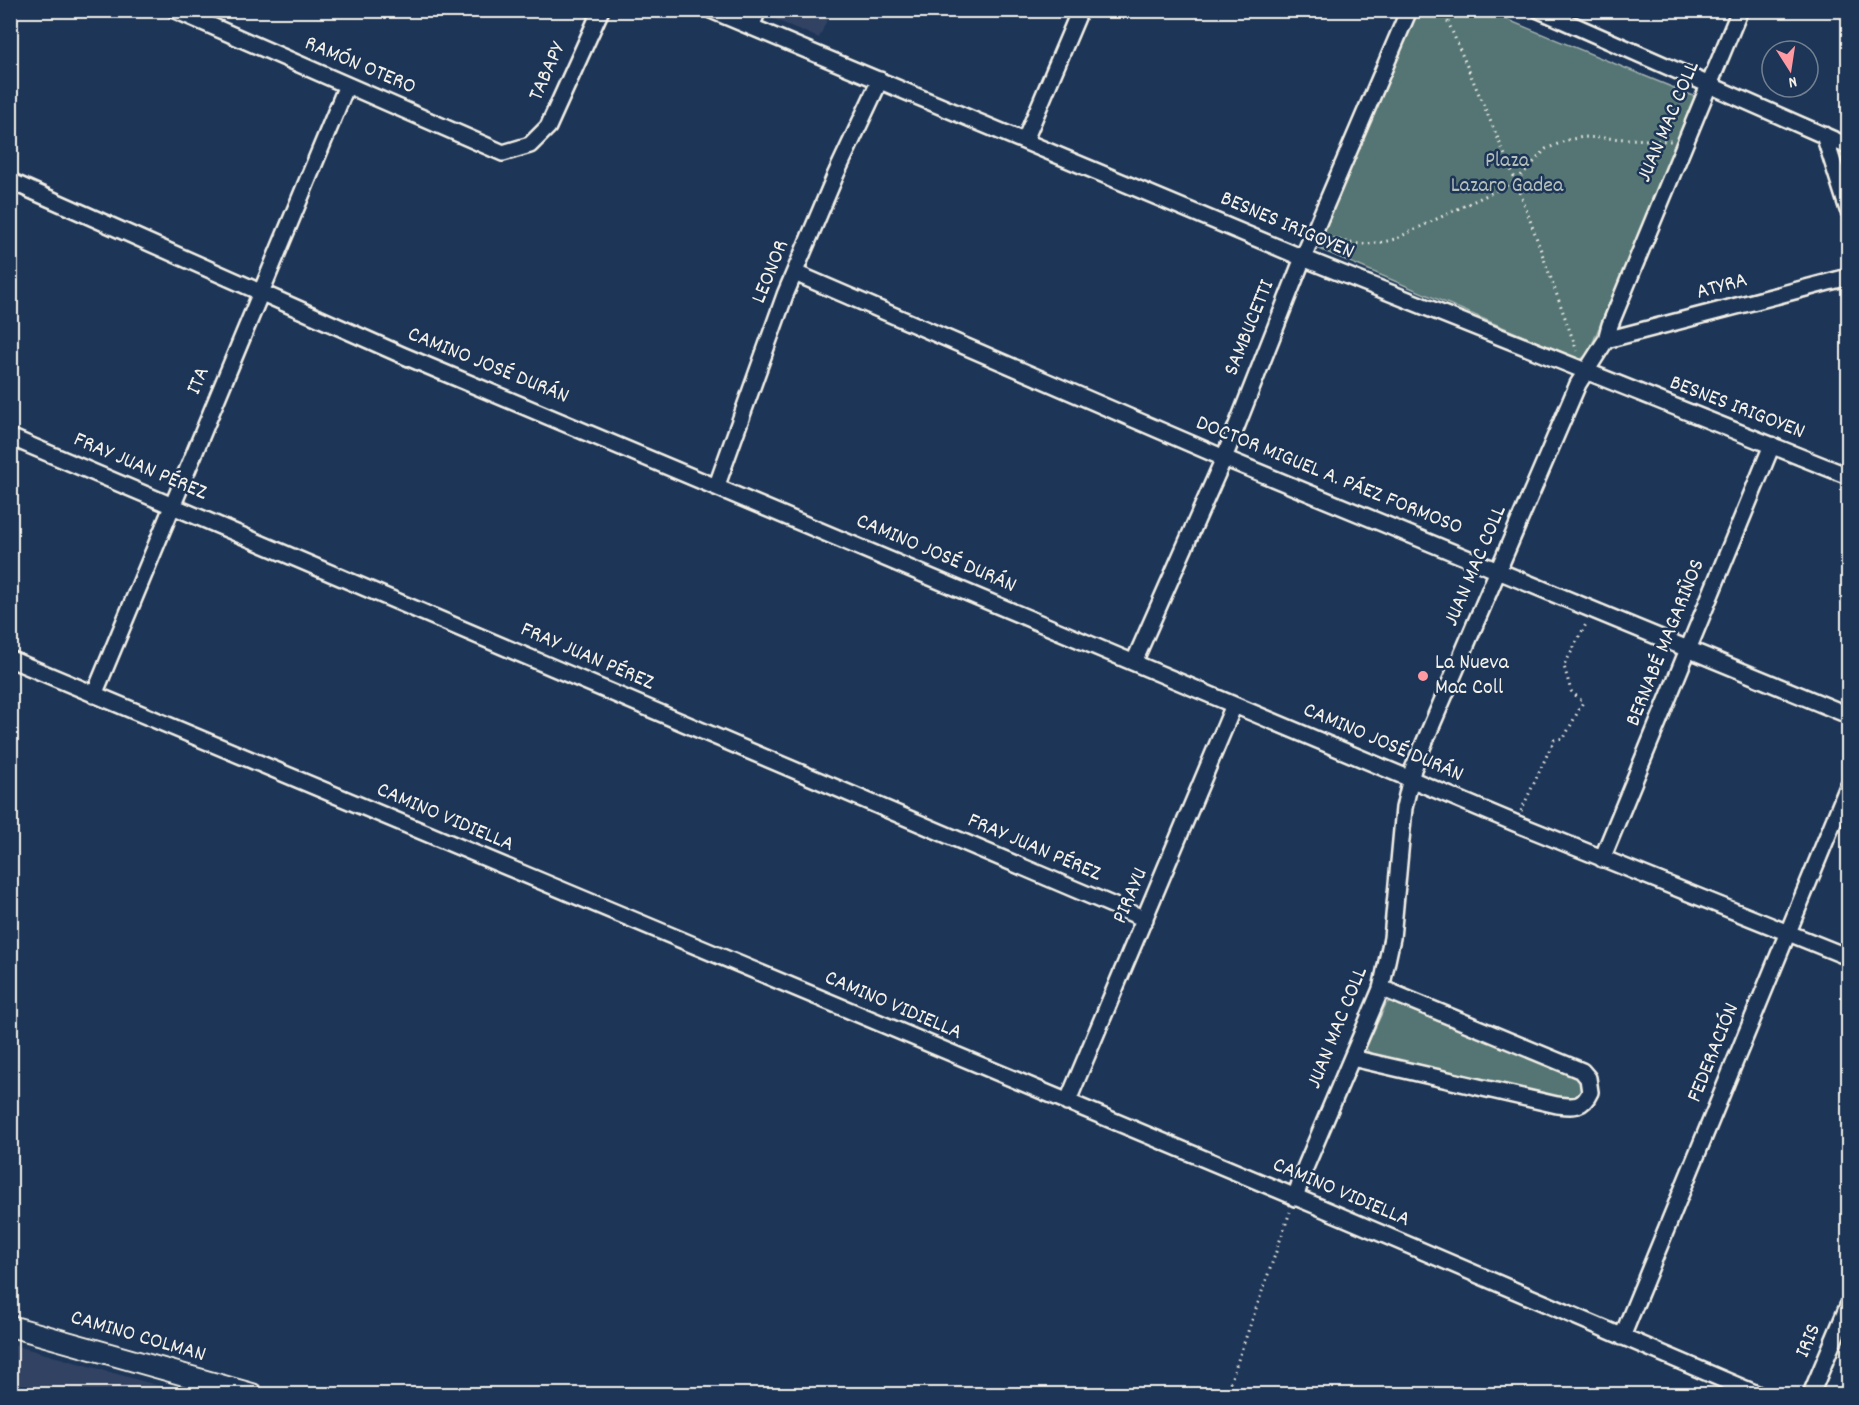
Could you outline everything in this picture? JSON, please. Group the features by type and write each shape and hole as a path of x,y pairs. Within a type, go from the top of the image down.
{"street":[{"name":"RAMÓN OTERO","path":"175,10 502,153 528,146"},
{"name":"TABAPY","path":"528,146 538,139 548,127 601,10"},
{"name":"BESNES IRIGOYEN","path":"711,10 1302,258 1585,373 1848,476"},
{"path":"751,27 758,10"},
{"path":"1024,140 1080,10"},
{"name":"SAMBUCETTI","path":"1134,662 1224,458 1302,258 1409,10"},
{"path":"1539,10 1848,146"},
{"name":"JUAN MAC COLL","path":"1295,1198 1305,1168 1381,988 1392,938 1404,807 1411,778 1498,570 1585,373 1606,340 1610,325 1740,10"},
{"name":"LEONOR","path":"717,486 795,273 836,174 880,81"},
{"name":"ITA","path":"94,695 347,85"},
{"path":"1824,135 1848,210"},
{"name":"CAMINO JOSÉ DURÁN","path":"10,181 402,355 1515,823 1848,957"},
{"name":"DOCTOR MIGUEL A. PÁEZ FORMOSO","path":"795,273 1224,458 1848,716"},
{"name":"ATYRA","path":"1606,340 1848,277"},
{"name":"FRAY JUAN PÉREZ","path":"10,437 1145,919"},
{"name":"BERNABÉ MAGARIÑOS","path":"1602,859 1772,445"},
{"name":"CAMINO VIDIELLA","path":"10,659 1295,1198 1757,1395"},
{"name":"PIRAYU","path":"1067,1104 1234,705"},
{"name":"FEDERACIÓN","path":"1622,1337 1848,786"},
{"path":"1352,1058 1557,1105 1576,1107 1582,1104 1590,1092 1588,1078 1582,1071 1381,988"},
{"name":"IRIS","path":"1810,1395 1848,1306"},
{"name":"CAMINO COLMAN","path":"10,1326 252,1395"}],"path":[{"path":"1443,10 1516,181 1585,373"},
{"path":"1315,230 1338,240 1375,245 1395,239 1516,181 1546,149 1567,140 1583,137 1685,142"},
{"path":"1515,823 1554,740 1564,738 1583,702 1571,691 1564,666 1593,610"},
{"path":"1226,1395 1295,1198"}],"shaded area":[{"path":"772,10 831,11 819,38 769,17"},
{"path":"10,1344 185,1393 11,1394"}],"green space":[{"name":"Plaza Lazaro Gadea","path":"1414,11 1486,11 1696,97 1588,354 1580,360 1317,248 1316,243"},
{"path":"1391,1000 1571,1070 1583,1080 1582,1093 1572,1101 1370,1055 1366,1048 1386,1004"}],"place":[{"name":"La Nueva Mac Coll","path":"1423,676"}]}
